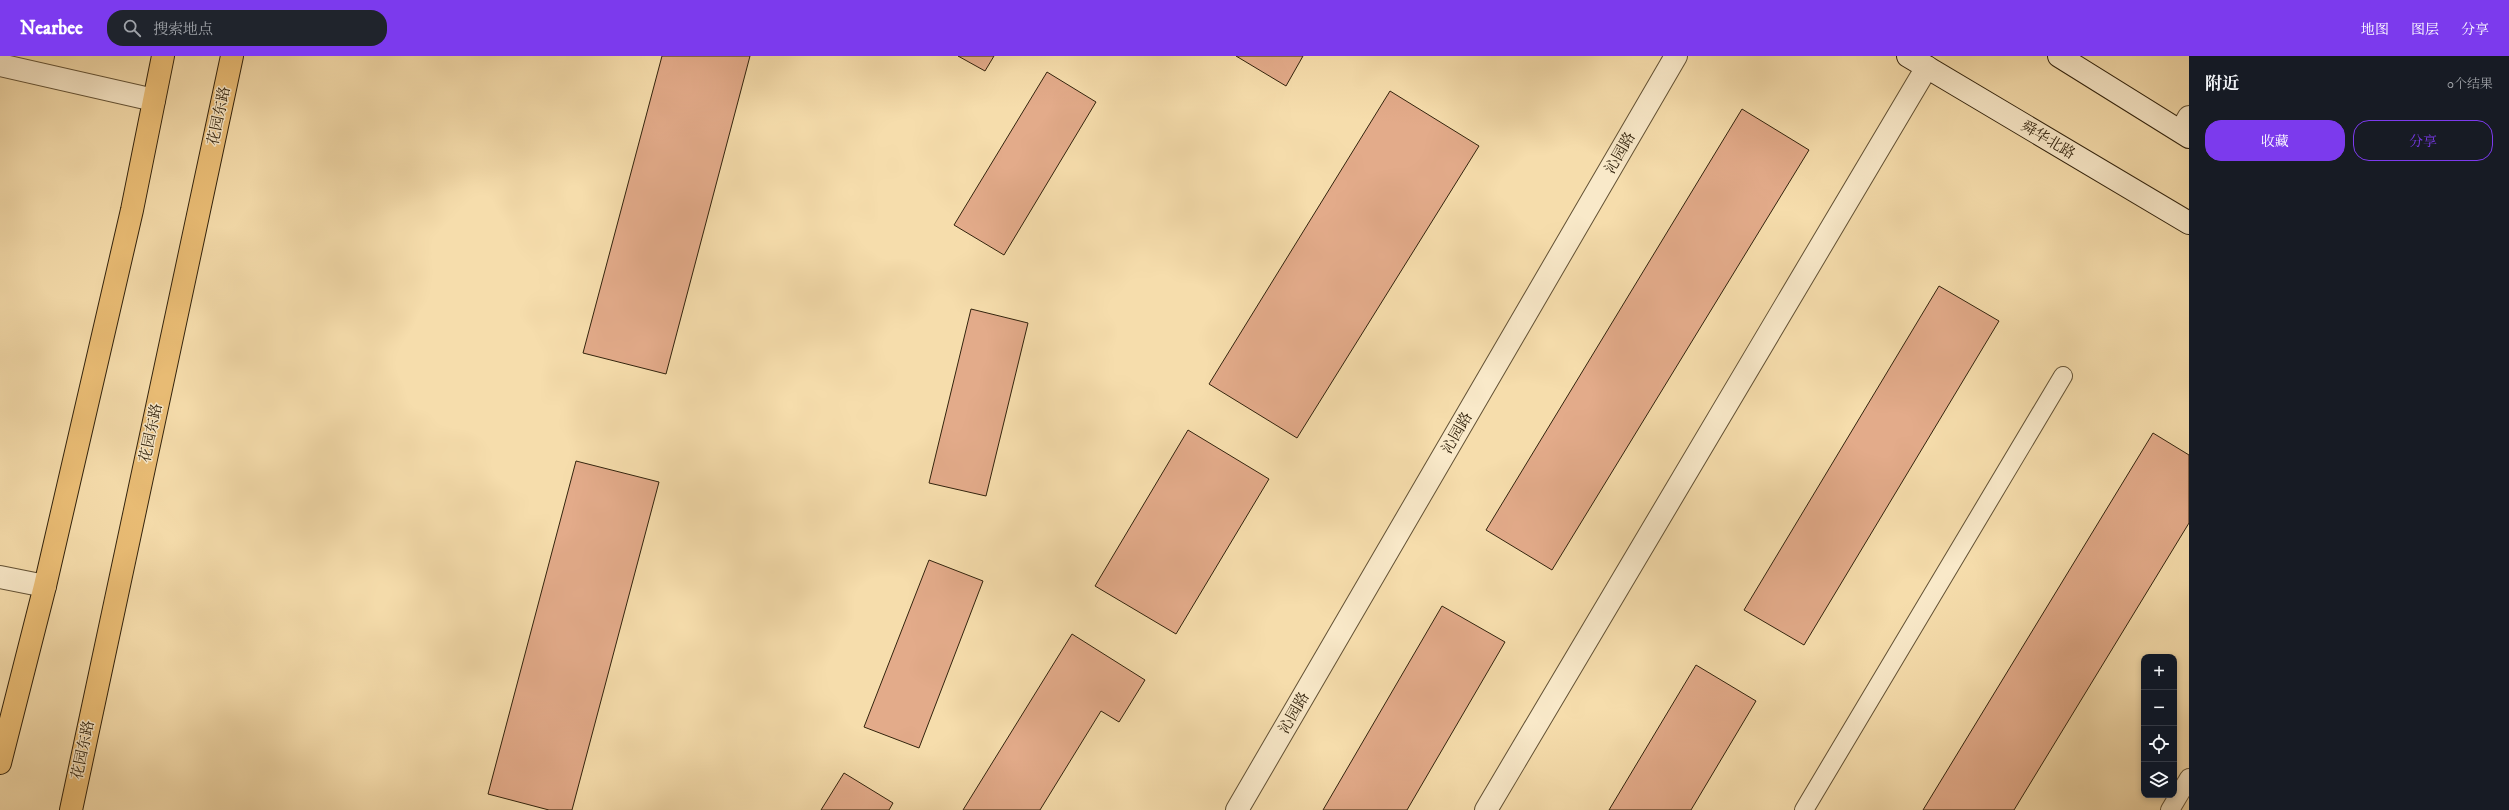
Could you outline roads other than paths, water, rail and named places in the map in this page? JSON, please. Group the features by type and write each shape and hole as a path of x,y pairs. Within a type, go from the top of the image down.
{"main road":[{"path":"0,763 45,586 132,210 163,56"},
{"name":"花园东路","path":"71,810 232,56"}],"street":[{"name":"沁园路","path":"1237,810 1676,56"},
{"name":"舜华北路","path":"1908,56 2189,223"},
{"path":"2059,56 2186,128"},
{"path":"0,65 154,100"},
{"path":"1486,810 1927,67"},
{"path":"0,577 45,586"}],"lane":[{"path":"1804,810 2063,376"},
{"path":"2170,810 2189,778"}]}
